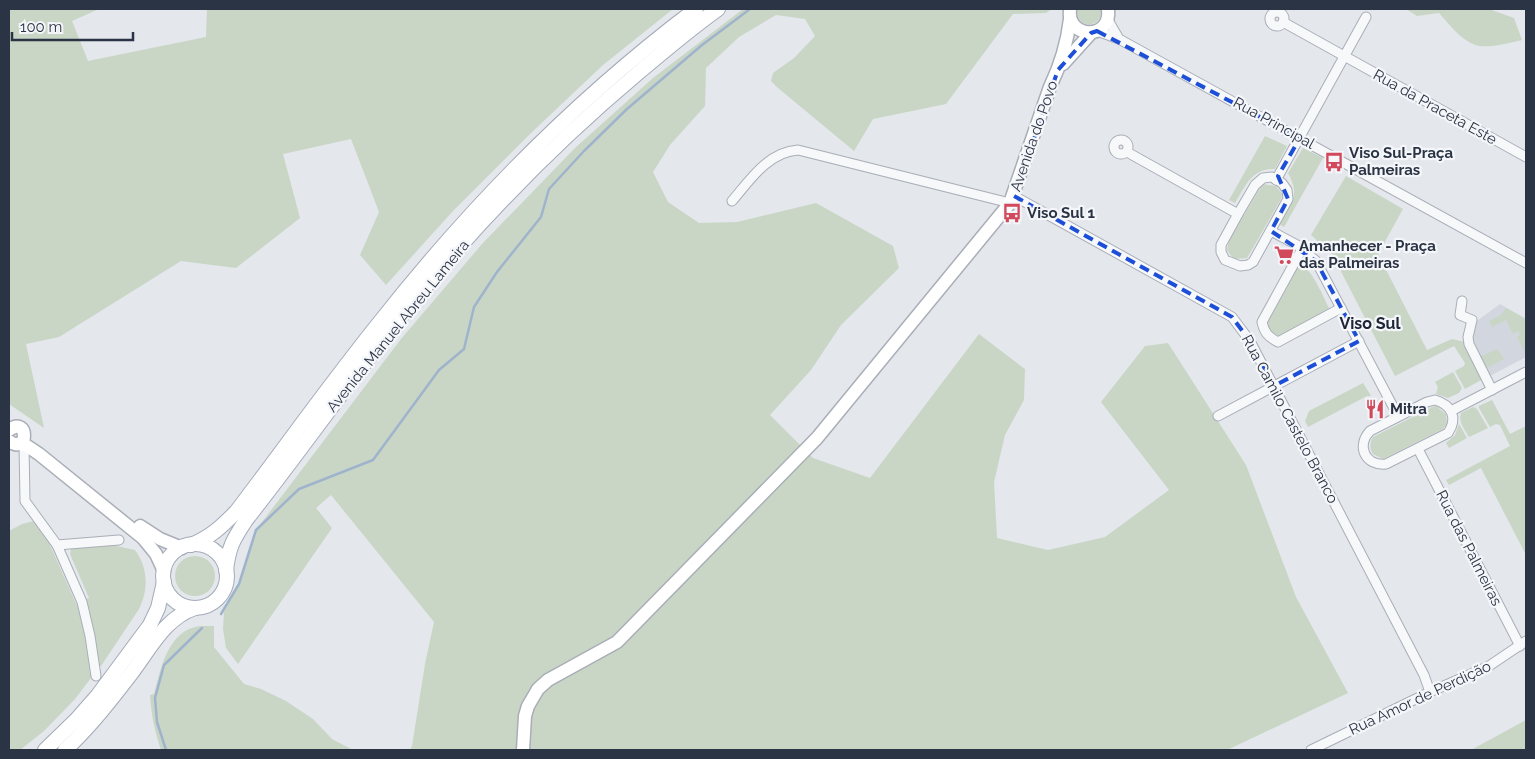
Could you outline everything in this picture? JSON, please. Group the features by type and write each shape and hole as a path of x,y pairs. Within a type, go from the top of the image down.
{"main road":[{"name":"Avenida Manuel Abreu Lameira","path":"186,546 205,540 215,533 236,512 379,322 449,239 510,173 614,74 696,9"},
{"name":"Avenida Manuel Abreu Lameira","path":"226,570 229,550 235,536 246,520 411,304 458,248 578,125 683,35 718,9"},
{"path":"45,750 76,720 98,695 150,625 158,608 164,576 170,558 186,546 203,546 214,551 222,559 226,570 226,586 217,599 203,607 179,614 169,623 96,718 65,750"},
{"path":"164,576 166,590 178,603 195,608"}],"street":[{"path":"1109,13 1119,40"},
{"name":"Avenida do Povo","path":"1058,70 1094,32 1104,26 1109,13"},
{"name":"Avenida do Povo","path":"1070,14 1076,28 1080,31 1094,32"},
{"name":"Avenida do Povo","path":"1012,200 1050,87 1067,45 1070,14"},
{"path":"1276,180 1366,17"},
{"name":"Rua da Praceta Este","path":"1283,22 1526,157"},
{"name":"Rua Principal","path":"1094,32 1119,40 1526,263"},
{"name":"Rua Camilo Castelo Branco","path":"732,202 768,161 779,154 798,150 1012,200 1232,317 1250,341 1274,386 1424,675 1430,692"},
{"path":"1126,152 1238,214"},
{"path":"1526,157 1526,167"},
{"path":"1272,177 1276,180 1282,183 1287,190 1288,199 1252,262 1240,266 1226,260 1221,252 1221,245 1255,185 1263,178 1272,177"},
{"path":"523,750 525,716 528,706 538,689 548,680 617,642 817,438 1012,200"},
{"path":"1270,231 1302,249 1316,260 1398,416"},
{"path":"1302,249 1262,322 1264,330 1270,338 1278,342 1342,308"},
{"path":"1462,301 1460,316 1472,320 1468,337 1469,344 1492,390"},
{"path":"1218,416 1359,341"},
{"path":"1451,411 1526,372"},
{"path":"1435,400 1444,402 1451,411 1453,422 1448,434 1386,464 1375,464 1366,456 1364,449 1365,436 1370,431 1398,416 1435,400"},
{"path":"15,437 47,454 148,532 186,546"},
{"path":"15,437 25,501 57,545 82,602 90,636 96,676"},
{"path":"15,437 144,538 156,554 164,576"},
{"name":"Rua das Palmeiras","path":"1418,449 1523,644"},
{"path":"57,545 119,540"},
{"name":"Rua Amor de Perdição","path":"1311,750 1430,692 1489,666 1523,644"}],"highlighted area":[{"path":"1097,31 1300,138 1278,176 1288,199 1271,231 1316,261 1359,341 1274,386 1250,341 1232,317 1014,196 1058,70 1091,33"}],"shaded area":[{"path":"1500,304 1526,319 1526,357 1488,377 1472,336 1477,321"}],"green space":[{"path":"9,9 99,9 72,21 88,61 206,37 207,9 673,9 603,65 531,133 453,211 386,285 360,255 379,212 351,139 283,154 300,218 236,268 181,261 59,337 26,344 44,428 9,404"},
{"path":"743,9 1052,9 1046,13 1013,14 946,104 873,119 854,151 771,81 773,73 794,58 815,36 805,19 776,15 739,37 706,68 705,106 670,145 653,172 668,202 699,223 737,222 816,203 893,246 899,268 841,325 811,370 770,415 813,458 870,478 979,334 1025,369 1024,400 1005,435 994,482 997,538 1048,550 1105,537 1169,490 1101,402 1145,346 1168,343 1246,465 1296,597 1348,693 1227,750 410,750 434,622 331,495 316,508 332,528 238,664 226,648 223,629 224,612 239,584 256,530 401,339 482,244 575,148 653,78"},
{"path":"1077,9 1101,9 1100,16 1094,23 1084,24 1080,21"},
{"path":"1406,9 1489,9 1514,18 1522,40 1492,46 1475,45 1460,35 1439,13 1417,16"},
{"path":"1265,136 1287,146 1275,169 1267,169 1255,175 1246,184 1235,203 1229,200"},
{"path":"1303,148 1323,158 1284,227 1279,224 1291,205 1294,194 1292,181 1288,173"},
{"path":"1346,176 1403,209 1378,254 1427,350 1452,339 1465,342 1483,379 1465,389 1455,371 1464,366 1465,363 1454,346 1395,376 1332,254 1311,235"},
{"path":"1263,184 1276,186 1282,194 1281,199 1247,258 1236,259 1227,250 1229,240"},
{"path":"1301,264 1315,280 1331,312 1280,339 1271,332 1267,321 1297,266"},
{"path":"1506,308 1526,319 1526,355 1517,337 1520,335 1518,331 1513,334 1506,320 1492,327 1489,321 1501,315"},
{"path":"1497,349 1504,359 1484,369 1480,357"},
{"path":"1453,372 1462,388 1459,393 1448,398 1436,394 1438,387 1435,382"},
{"path":"1363,383 1371,396 1367,396 1308,427 1305,421 1309,411"},
{"path":"1492,400 1510,434 1526,426 1526,555 1481,468 1449,485 1446,480 1510,446 1500,425 1496,424 1490,427 1479,408 1479,406"},
{"path":"1436,406 1446,414 1447,424 1443,429 1383,459 1373,454 1370,445 1373,437"},
{"path":"1473,407 1477,409 1488,428 1469,437 1462,426 1460,416 1461,413"},
{"path":"1459,424 1467,438 1449,448 1446,443 1455,435"},
{"path":"34,521 46,536 78,608 85,628 94,674 75,699 44,731 20,750 9,750 9,531 22,524"},
{"path":"107,544 135,550 143,564 146,586 139,609 101,666 97,665 98,654 84,600 89,598 70,554 71,549 76,547 106,546"},
{"path":"195,556 209,562 215,576 209,590 195,596 181,590 175,576 181,562"},
{"path":"200,626 214,626 214,647 244,684 261,689 286,701 313,719 332,739 353,750 161,750 151,709 150,695 154,694 163,662 173,642 189,629"},
{"path":"1526,720 1526,750 1471,750"}],"waterway":[{"path":"221,614 239,584 256,530 299,489 373,460 439,370 464,349 474,307 497,272 541,217 549,189 627,109 702,45 750,9"},
{"path":"166,750 157,722 155,698 164,665 202,628"}],"place":[{"name":"Viso Sul-Praça Palmeiras","path":"1334,162"},
{"name":"Viso Sul 1","path":"1012,213"},
{"name":"Amanhecer - Praça das Palmeiras","path":"1284,255"},
{"name":"Mitra","path":"1375,409"}],"district":[{"name":"Viso Sul","path":"1370,323"}]}
